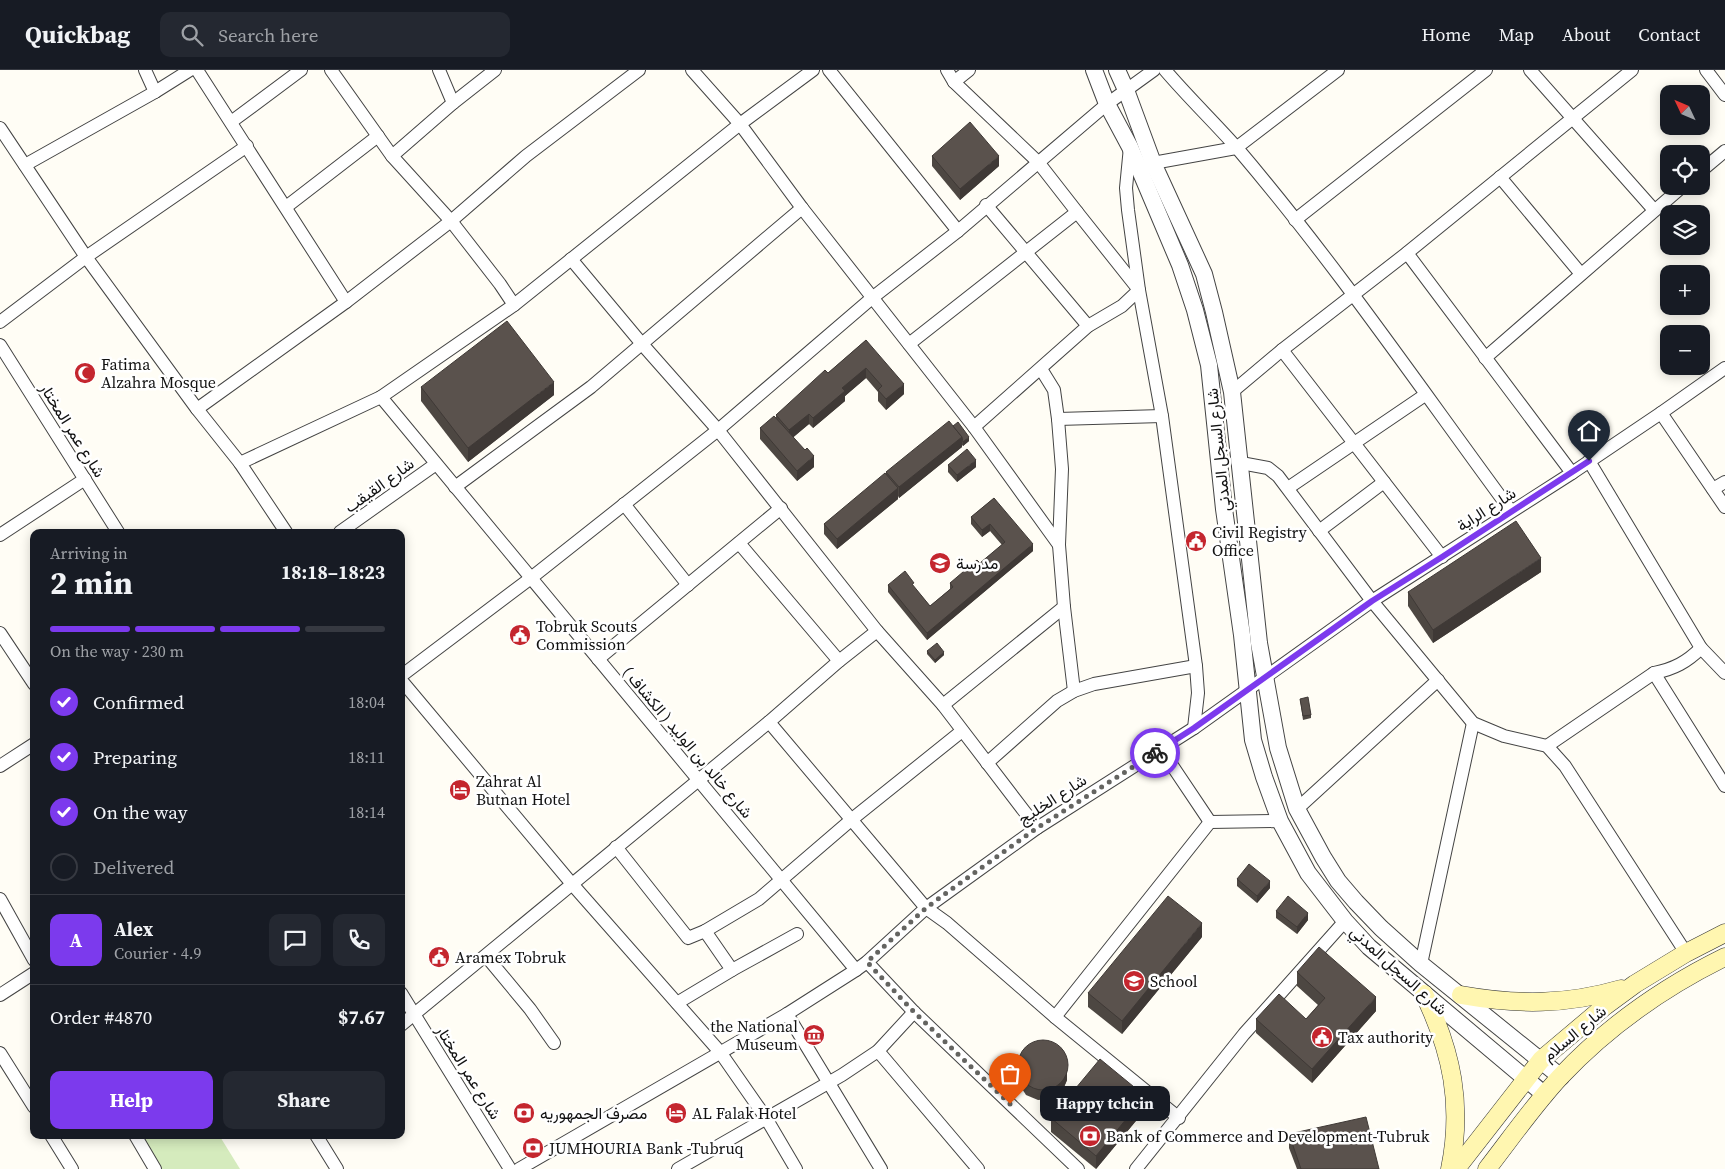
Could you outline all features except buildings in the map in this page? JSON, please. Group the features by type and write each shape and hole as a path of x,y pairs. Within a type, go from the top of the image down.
{"main road":[{"name":"شارع السلام","path":"1456,1169 1525,1078 1541,1060 1605,1006 1635,984 1686,953 1725,933"},
{"name":"شارع السلام","path":"1487,1169 1560,1077 1594,1044 1640,1007 1673,985 1725,957"},
{"path":"1461,995 1496,1001 1531,1003 1567,1001 1635,984"},
{"path":"1424,994 1438,1023 1448,1053 1454,1085 1456,1116 1454,1148 1450,1169"}],"street":[{"path":"145,70 155,92"},
{"path":"25,166 190,70"},
{"path":"197,70 346,302"},
{"path":"231,122 300,70"},
{"path":"331,70 392,156 450,221 500,284 514,305"},
{"path":"439,70 453,103"},
{"path":"392,156 453,103 495,70"},
{"path":"197,409 346,302 450,221 526,156 639,70"},
{"path":"692,70 740,124 802,208 974,427 1059,545"},
{"path":"240,463 381,397 514,305 740,124 813,70"},
{"path":"828,70 958,231"},
{"path":"947,70 954,82 1038,162 1138,290"},
{"path":"954,82 969,70"},
{"name":"شارع السجل المدني","path":"1094,70 1107,104 1130,147 1190,294 1208,364 1224,509 1242,635 1253,740 1280,821 1308,873 1345,921 1369,947 1545,1095"},
{"name":"شارع السجل المدني","path":"1117,70 1153,163 1204,274 1232,392 1256,618 1278,748 1297,809 1323,857 1344,888 1381,928 1421,964 1560,1077"},
{"path":"405,675 718,430 872,298 958,231 986,205 1107,104 1154,70"},
{"path":"1165,70 1236,148 1354,296 1511,511"},
{"path":"1153,163 1236,148 1338,70"},
{"path":"1294,220 1486,70"},
{"path":"1530,70 1654,210"},
{"path":"1232,392 1282,350 1354,296 1632,70"},
{"path":"1706,70 1725,95"},
{"path":"0,128 86,257 197,409 240,463 284,529"},
{"path":"286,207 378,136"},
{"path":"0,322 86,257 247,146"},
{"path":"1130,147 1126,188 1138,290 1162,416 1196,666 1198,693 1194,728"},
{"path":"1710,164 1725,151"},
{"path":"1500,177 1581,274"},
{"path":"1485,358 1672,195"},
{"path":"986,205 1088,326"},
{"path":"455,487 591,386 802,208"},
{"path":"909,344 1077,212"},
{"path":"1407,253 1572,472"},
{"path":"572,259 642,344 718,430 877,631 943,706 1037,828"},
{"path":"974,427 1088,326 1122,306 1138,290"},
{"name":"شارع عمر المختار","path":"0,345 116,529"},
{"path":"1282,350 1442,557"},
{"name":"شارع الراية","path":"1266,678 1372,601 1589,461 1725,368"},
{"path":"1041,369 1054,390 1058,419 1062,469 1059,545 1074,691"},
{"path":"1288,488 1425,395"},
{"name":"شارع خالد بن الوليد ( الكشاف )","path":"381,397 782,881 862,966 914,1012 1078,1169"},
{"path":"1661,413 1725,507"},
{"path":"1058,419 1162,416"},
{"path":"1589,461 1701,648 1725,673"},
{"path":"1241,463 1260,466 1274,471 1372,601 1473,723 1504,736 1546,746 1565,766 1686,953"},
{"name":"شارع القيقب","path":"344,529 436,464"},
{"path":"0,535 85,479"},
{"path":"1319,531 1384,482"},
{"path":"1713,489 1725,482"},
{"path":"624,504 688,585"},
{"path":"598,659 781,508"},
{"path":"739,543 839,661"},
{"path":"943,706 1064,607"},
{"path":"405,1022 770,722 839,661 877,631"},
{"path":"0,633 30,678"},
{"path":"1546,746 1654,673 1672,669 1688,660 1701,648"},
{"path":"987,763 1057,701 1074,691 1094,684 1196,666"},
{"path":"1654,673 1725,786"},
{"name":"شارع الخليج","path":"519,1169 787,1014 862,966 926,908 1037,828 1194,728 1266,678"},
{"path":"1297,809 1438,680"},
{"path":"405,683 572,884 720,1052 766,1118 796,1169"},
{"path":"770,722 926,908 947,923 1054,1017 1178,1118"},
{"path":"1421,964 1473,723"},
{"path":"616,847 688,938 705,931 759,899 851,820 962,731"},
{"path":"0,766 30,747"},
{"path":"1161,749 1210,822"},
{"path":"1210,822 1280,821"},
{"path":"1054,1017 1210,822"},
{"path":"0,899 30,953"},
{"path":"1136,1169 1244,1034 1345,921"},
{"path":"705,931 732,970"},
{"path":"677,1003 797,934"},
{"path":"486,956 554,1043"},
{"path":"0,995 30,976"},
{"name":"شارع عمر المختار","path":"405,999 510,1169"},
{"path":"678,1169 878,1051 914,1012"},
{"path":"787,1014 881,1169"},
{"path":"878,1051 978,1169"},
{"path":"0,1053 30,1101"},
{"path":"53,1139 72,1169"},
{"path":"137,1139 155,1169"},
{"path":"318,1139 337,1169"}],"green space":[{"path":"143,1139 221,1139 240,1169 160,1169"}],"way so far":[{"path":"1010,1104 914,1012 867,962 926,908 942,896 1037,828 1155,753"}],"place":[{"name":"Fatima Alzahra Mosque","path":"85,373"},
{"name":"Civil Registry Office","path":"1196,541"},
{"name":"مدرسة","path":"940,563"},
{"name":"Tobruk Scouts Commission","path":"520,635"},
{"name":"Zahrat Al Butnan Hotel","path":"460,790"},
{"name":"Aramex Tobruk","path":"439,957"},
{"name":"School","path":"1134,981"},
{"name":"the National Museum","path":"814,1035"},
{"name":"Tax authority","path":"1322,1037"},
{"name":"Happy tchcin","path":"1010,1104"},
{"name":"مصرف الجمهوريه","path":"524,1113"},
{"name":"AL Falak Hotel","path":"676,1113"},
{"name":"Bank of Commerce and Development-Tubruk","path":"1090,1136"},
{"name":"JUMHOURIA Bank -Tubruq","path":"533,1148"}],"route":[{"path":"1155,753 1194,728 1372,601 1589,461"}]}
